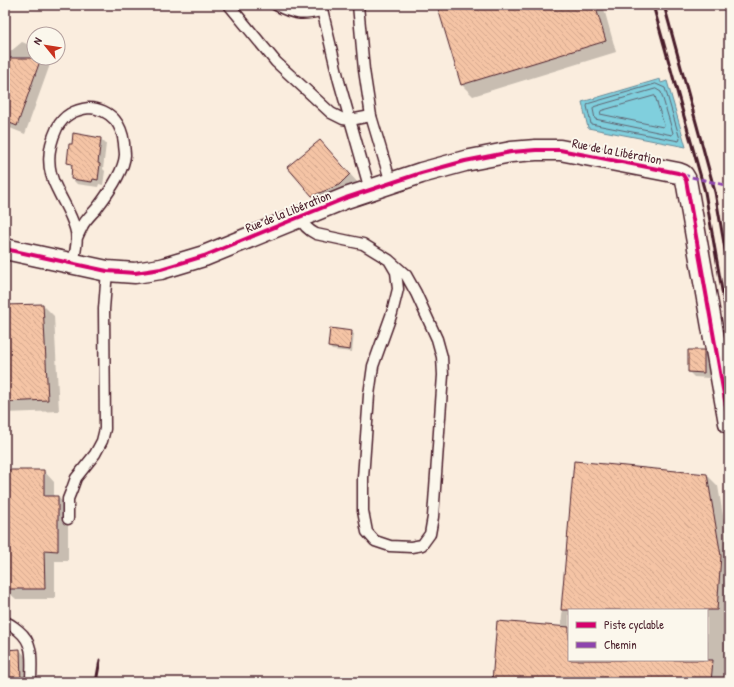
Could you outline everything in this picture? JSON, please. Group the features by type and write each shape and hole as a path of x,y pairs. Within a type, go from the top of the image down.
{"street":[{"name":"Rue de la Libération","path":"5,249 107,271 134,273 161,269 204,256 346,198 370,190 465,161 511,152 560,150 667,170 683,175 686,180 729,423"}],"lane":[{"path":"229,5 276,62 331,113 343,119 350,120 371,116"},
{"path":"276,5 288,12 304,14 321,8 370,190"},
{"path":"358,5 362,55 371,116 391,184"},
{"path":"72,264 77,238 82,226 103,200 123,166 125,155 124,138 118,124 111,116 102,110 91,108 77,110 67,114 61,121 49,148 48,161 52,176 56,188 71,216 76,229 77,238"},
{"path":"299,217 309,231 316,234 363,244 389,260 406,275 437,339 442,357 443,375 433,517 430,534 422,545 411,548 390,546 375,541 367,532 363,511 363,478 369,395 373,366 392,313 398,289 396,272 389,260"},
{"path":"68,519 68,499 76,478 95,454 102,441 105,430 104,309 107,271"},
{"path":"5,622 13,626 25,636 29,642 31,682"}],"water":[{"path":"660,79 661,83 667,81 686,147 588,128 582,102"}],"building":[{"path":"437,5 595,5 606,41 461,85"},
{"path":"5,58 26,58 26,66 38,66 17,126 5,121"},
{"path":"73,133 101,138 98,163 100,164 98,180 93,179 92,182 71,179 72,164 67,163 69,144 72,144"},
{"path":"320,140 350,174 339,185 312,196 287,167"},
{"path":"43,304 48,400 5,402 5,305"},
{"path":"330,328 352,331 350,350 328,347"},
{"path":"688,350 704,350 704,373 688,372"},
{"path":"574,461 707,474 721,556 717,610 561,610"},
{"path":"5,470 44,470 44,496 58,496 58,551 44,550 45,589 5,589"},
{"path":"497,621 568,627 568,661 713,660 711,682 492,682"},
{"path":"20,649 21,682 5,682 5,650"}],"railway":[{"path":"653,5 705,192 729,331"},
{"path":"664,5 715,192 729,272"},
{"path":"96,682 100,660"}],"marked path":[{"path":"5,11 8,5"},
{"path":"683,175 729,186"}],"cycle path":[{"path":"5,249 107,271 135,273 161,269 204,256 346,198 421,173 465,161 511,152 560,150 678,173 683,175 686,180 729,423"}]}
